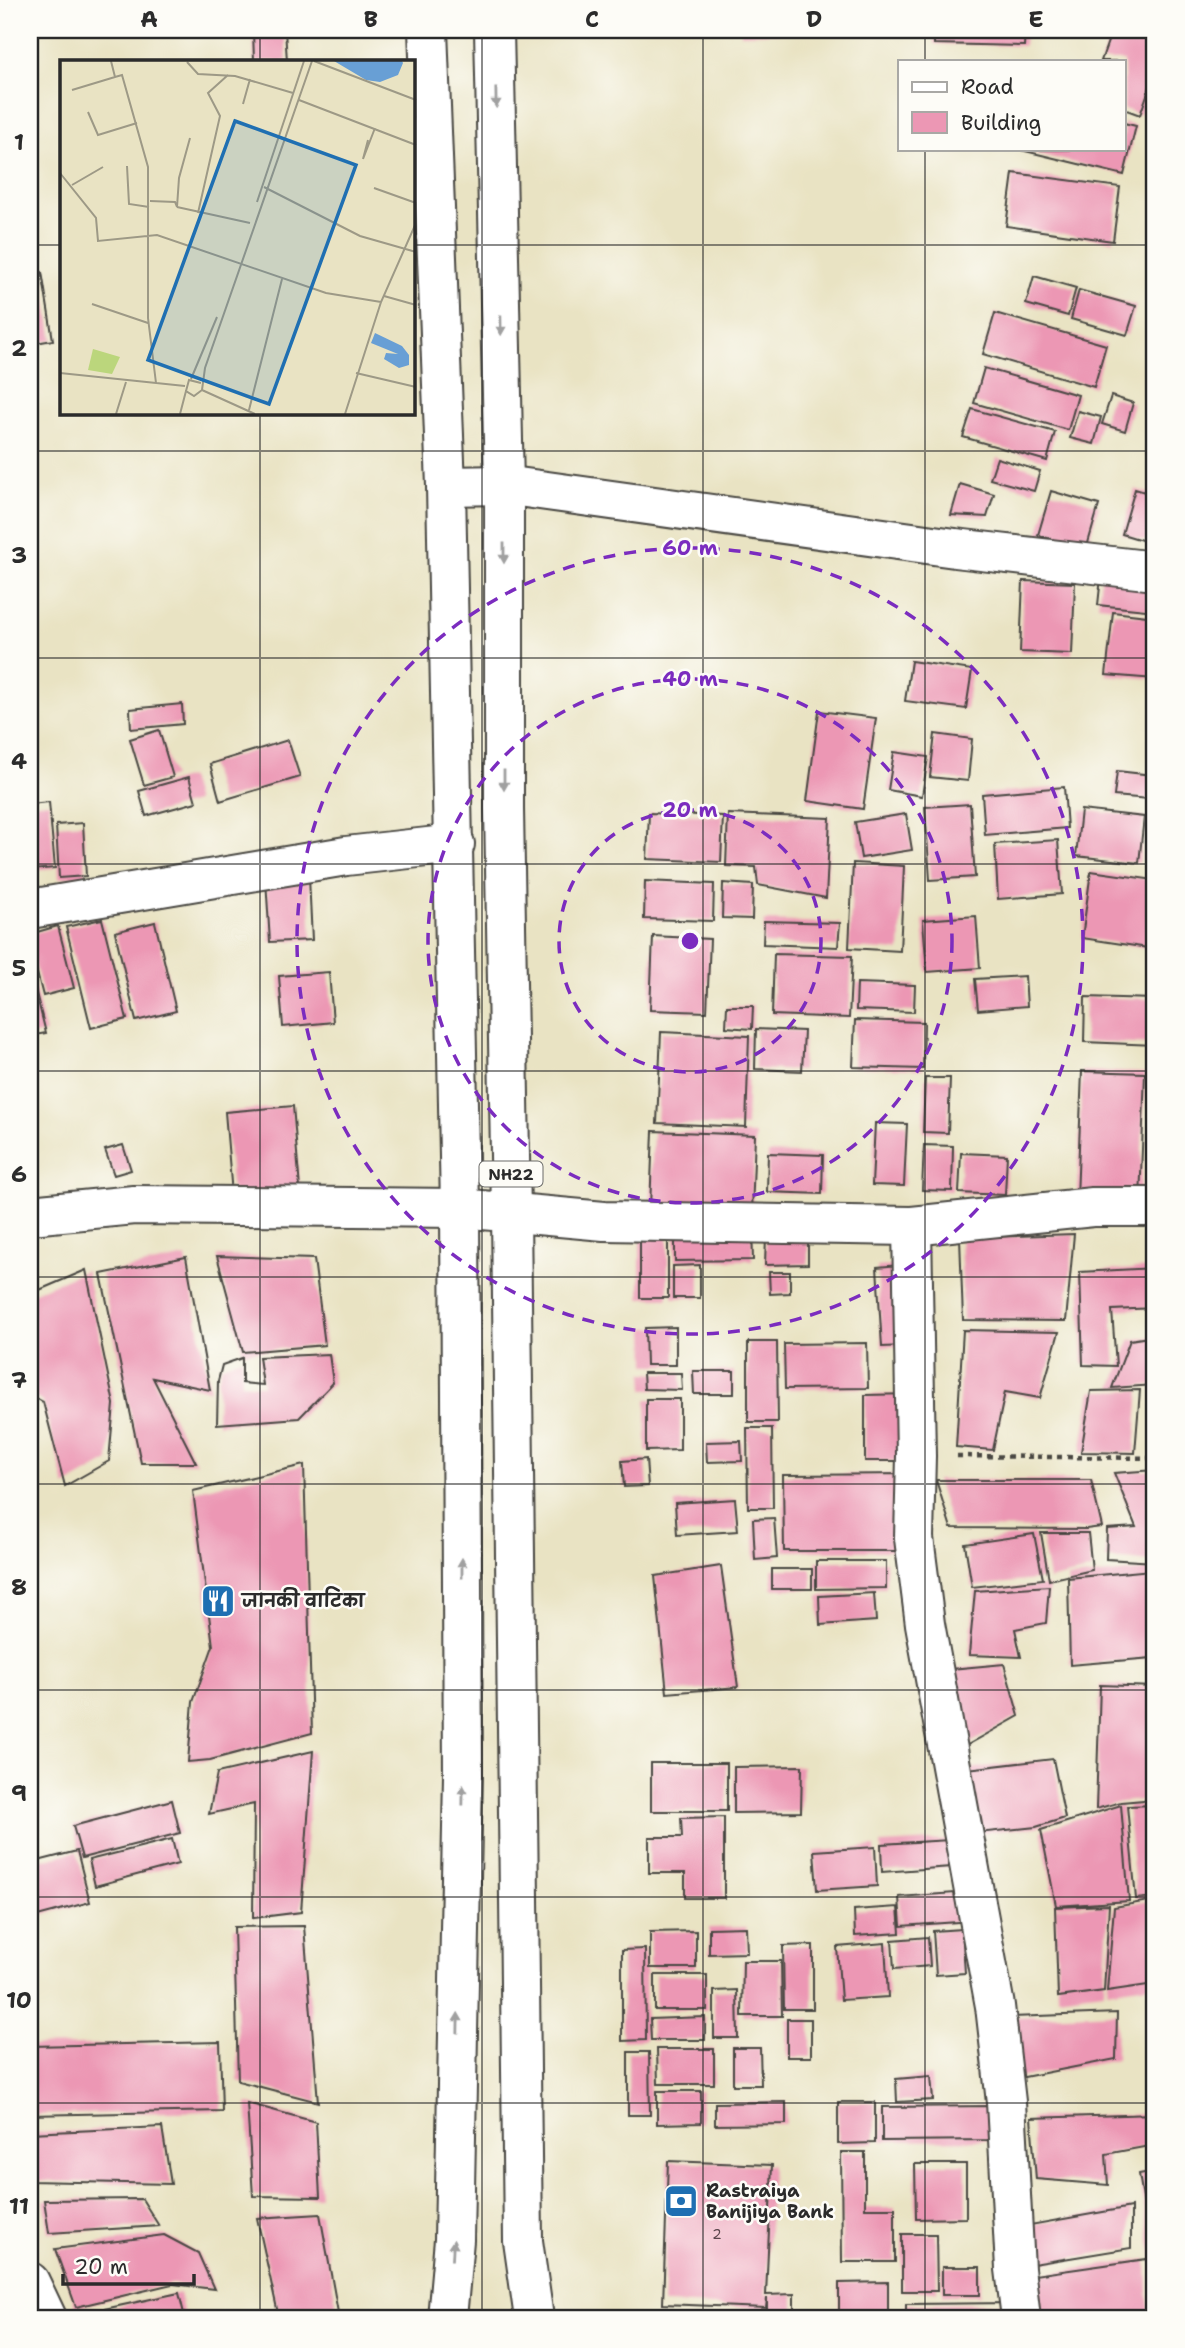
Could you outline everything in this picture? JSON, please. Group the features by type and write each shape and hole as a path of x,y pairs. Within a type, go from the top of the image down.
{"main road":[{"name":"NH22","path":"428,30 446,485 460,1208 463,1774 454,2240 447,2318"},
{"name":"NH22","path":"494,30 504,485 504,809 523,2241 534,2318"},
{"path":"446,485 504,485 955,548 1155,571"},
{"path":"30,909 346,856 455,844"},
{"path":"30,1215 134,1205 460,1208 604,1221 912,1226 1093,1207 1155,1207"},
{"path":"912,1226 916,1456 914,1538 925,1624 995,2006 1006,2102 1015,2269 1021,2318"},
{"path":"30,2282 47,2318"}],"path":[{"path":"916,1456 1155,1458"}],"building":[{"path":"253,30 285,30 287,60 254,60"},
{"path":"741,30 793,30 793,32 741,34"},
{"path":"934,30 1025,30 1024,46 934,44"},
{"path":"1112,30 1155,30 1155,72 1140,115 1126,110 1126,60 1101,60"},
{"path":"1126,124 1136,126 1124,175 1021,150 1126,150"},
{"path":"1013,173 1120,187 1113,241 1006,226"},
{"path":"42,272 53,340 30,344 30,274"},
{"path":"1034,276 1076,288 1068,316 1026,304"},
{"path":"1079,290 1136,306 1127,335 1071,319"},
{"path":"995,313 1106,345 1094,387 983,354"},
{"path":"984,368 1078,395 1068,430 974,403"},
{"path":"1111,396 1133,403 1125,431 1102,424"},
{"path":"972,409 1055,432 1047,461 963,437"},
{"path":"1078,411 1101,417 1094,444 1070,438"},
{"path":"997,458 1040,471 1034,491 990,479"},
{"path":"960,484 994,494 987,517 951,515"},
{"path":"1135,489 1155,495 1155,508 1145,541 1122,534"},
{"path":"1051,491 1099,505 1086,550 1038,535"},
{"path":"1101,577 1155,583 1155,611 1098,605"},
{"path":"1023,581 1075,583 1072,654 1020,652"},
{"path":"1113,612 1155,617 1155,679 1106,675"},
{"path":"911,661 972,670 966,709 905,701"},
{"path":"182,704 183,724 131,729 130,709"},
{"path":"819,711 876,718 863,809 807,801"},
{"path":"159,730 173,777 144,785 130,739"},
{"path":"935,734 972,739 968,781 930,777"},
{"path":"288,740 300,777 220,801 210,764"},
{"path":"894,752 928,757 922,796 888,790"},
{"path":"1117,771 1152,775 1149,799 1114,796"},
{"path":"189,777 196,802 146,816 139,791"},
{"path":"1064,787 1067,828 985,835 982,794"},
{"path":"49,802 55,868 30,870 30,804"},
{"path":"970,804 975,877 930,880 925,807"},
{"path":"1081,810 1144,817 1139,863 1076,856"},
{"path":"649,813 723,816 721,862 647,859"},
{"path":"728,814 830,818 826,898 758,885 756,867 726,866"},
{"path":"906,814 912,850 861,858 855,822"},
{"path":"83,823 86,876 59,878 56,825"},
{"path":"1058,840 1062,894 998,899 995,844"},
{"path":"853,863 904,866 900,951 849,948"},
{"path":"1091,871 1155,880 1155,949 1082,938"},
{"path":"309,877 312,940 270,942 266,880"},
{"path":"645,881 714,884 713,921 644,919"},
{"path":"723,883 753,885 752,919 722,918"},
{"path":"976,916 980,968 927,972 923,920"},
{"path":"102,919 127,1019 91,1028 66,927"},
{"path":"764,921 840,923 838,947 763,944"},
{"path":"155,922 176,1011 136,1021 115,932"},
{"path":"58,926 74,988 43,996 30,946 30,934"},
{"path":"653,936 710,939 707,1012 650,1010"},
{"path":"774,954 852,956 849,1018 772,1015"},
{"path":"30,969 46,1033 30,1036"},
{"path":"329,972 333,1022 283,1027 279,976"},
{"path":"1025,976 1027,1006 978,1010 975,979"},
{"path":"857,983 915,985 914,1012 856,1010"},
{"path":"1085,997 1155,999 1155,1045 1084,1042"},
{"path":"727,1006 753,1006 752,1029 726,1027"},
{"path":"855,1020 924,1022 923,1069 853,1067"},
{"path":"756,1029 804,1031 802,1071 755,1069"},
{"path":"661,1032 749,1036 746,1127 657,1123"},
{"path":"1082,1071 1145,1073 1140,1200 1077,1198"},
{"path":"925,1078 950,1078 948,1133 923,1132"},
{"path":"293,1106 302,1212 234,1218 225,1112"},
{"path":"875,1123 907,1124 904,1186 872,1185"},
{"path":"653,1131 755,1135 752,1212 650,1208"},
{"path":"123,1145 131,1170 114,1175 105,1150"},
{"path":"924,1145 953,1146 952,1191 922,1190"},
{"path":"768,1153 823,1155 822,1194 767,1192"},
{"path":"961,1153 1007,1155 1005,1195 959,1193"},
{"path":"675,1229 752,1229 753,1260 675,1261"},
{"path":"1074,1234 1066,1321 963,1320 960,1238"},
{"path":"640,1236 668,1236 668,1298 640,1298"},
{"path":"808,1236 808,1264 765,1265 766,1237"},
{"path":"217,1256 314,1259 325,1345 243,1352"},
{"path":"186,1257 210,1390 153,1378 196,1463 141,1463 101,1274"},
{"path":"700,1265 700,1298 673,1298 673,1266"},
{"path":"900,1265 905,1346 882,1347 877,1267"},
{"path":"1155,1268 1155,1308 1112,1310 1116,1366 1083,1365 1080,1272"},
{"path":"86,1270 114,1404 109,1461 65,1486 43,1402 30,1395 30,1294"},
{"path":"769,1272 790,1272 790,1293 770,1294"},
{"path":"676,1327 676,1365 646,1365 645,1328"},
{"path":"963,1330 1059,1332 1040,1398 1005,1392 993,1450 956,1447"},
{"path":"1155,1336 1155,1385 1112,1388 1130,1340"},
{"path":"748,1342 777,1342 778,1422 748,1422"},
{"path":"867,1343 868,1388 785,1389 784,1344"},
{"path":"329,1354 333,1383 299,1418 217,1424 218,1381 222,1365 242,1358 242,1383 263,1385 259,1357"},
{"path":"693,1371 734,1371 734,1394 694,1394"},
{"path":"643,1373 681,1373 682,1390 644,1389"},
{"path":"1140,1390 1135,1453 1081,1452 1091,1391"},
{"path":"913,1394 913,1461 865,1461 865,1395"},
{"path":"646,1399 680,1399 680,1450 646,1451"},
{"path":"747,1428 772,1428 773,1508 748,1508"},
{"path":"741,1441 742,1461 707,1462 706,1442"},
{"path":"646,1459 648,1486 624,1487 622,1461"},
{"path":"304,1465 312,1733 210,1760 188,1762 193,1702 213,1646 193,1491"},
{"path":"1155,1470 1155,1562 1106,1559 1107,1529 1136,1527 1114,1473"},
{"path":"912,1474 912,1551 784,1551 783,1475"},
{"path":"936,1480 1091,1480 1102,1527 951,1528"},
{"path":"735,1499 738,1531 677,1535 675,1503"},
{"path":"774,1518 777,1558 755,1560 753,1519"},
{"path":"1041,1533 1088,1533 1092,1570 1049,1580"},
{"path":"1034,1534 1043,1579 972,1587 965,1544"},
{"path":"816,1561 886,1561 886,1588 816,1589"},
{"path":"721,1566 738,1687 667,1693 655,1576"},
{"path":"772,1569 812,1569 812,1589 772,1589"},
{"path":"1151,1570 1152,1658 1070,1665 1068,1578"},
{"path":"1049,1586 1046,1623 1015,1629 1021,1657 969,1655 975,1591"},
{"path":"874,1593 876,1621 820,1625 819,1596"},
{"path":"1004,1664 1019,1716 962,1748 940,1670"},
{"path":"1100,1685 1155,1687 1155,1799 1121,1802 1096,1809"},
{"path":"313,1751 301,1912 253,1918 254,1804 209,1814 217,1773"},
{"path":"1053,1759 1065,1818 1036,1827 968,1834 958,1770"},
{"path":"651,1763 727,1763 727,1811 651,1811"},
{"path":"802,1766 801,1812 734,1813 734,1767"},
{"path":"172,1800 180,1833 82,1858 73,1826"},
{"path":"1121,1805 1129,1901 1056,1906 1041,1830"},
{"path":"1155,1805 1155,1897 1136,1899 1127,1806"},
{"path":"724,1817 724,1898 685,1898 685,1873 649,1873 649,1837 682,1837 681,1818"},
{"path":"172,1839 178,1864 95,1886 89,1860"},
{"path":"950,1840 951,1867 882,1872 881,1844"},
{"path":"875,1847 877,1886 817,1890 814,1851"},
{"path":"77,1851 90,1902 30,1918 30,1863"},
{"path":"970,1892 972,1921 901,1926 899,1897"},
{"path":"1154,1900 1155,1984 1107,1991 1114,1907"},
{"path":"1109,1905 1104,1991 1058,1997 1055,1907"},
{"path":"898,1907 900,1933 855,1936 854,1910"},
{"path":"304,1926 318,2102 238,2081 234,1927"},
{"path":"746,1927 747,1953 709,1954 709,1928"},
{"path":"962,1929 965,1973 936,1975 933,1931"},
{"path":"696,1931 696,1968 650,1968 650,1932"},
{"path":"928,1937 930,1966 894,1969 892,1940"},
{"path":"885,1943 888,1997 841,2000 837,1947"},
{"path":"813,1945 813,2009 784,2009 783,1946"},
{"path":"645,1949 646,2040 622,2041 622,1950"},
{"path":"743,1961 781,1961 782,2016 742,2016"},
{"path":"655,1975 707,1975 707,2010 655,2010"},
{"path":"737,1990 738,2038 714,2038 714,1991"},
{"path":"1117,2013 1116,2059 1014,2079 1012,2017"},
{"path":"705,2017 705,2040 651,2040 650,2019"},
{"path":"787,2019 811,2019 811,2057 787,2057"},
{"path":"220,2042 222,2111 30,2115 30,2046"},
{"path":"733,2048 760,2048 761,2085 733,2085"},
{"path":"657,2049 714,2049 714,2084 658,2084"},
{"path":"628,2052 649,2052 650,2115 628,2115"},
{"path":"931,2076 933,2100 897,2102 896,2079"},
{"path":"657,2091 701,2091 701,2123 657,2124"},
{"path":"786,2102 786,2124 715,2125 715,2103"},
{"path":"838,2102 875,2102 875,2143 838,2144"},
{"path":"247,2103 316,2122 320,2197 253,2196"},
{"path":"996,2106 996,2140 882,2141 882,2107"},
{"path":"1155,2114 1155,2145 1106,2154 1108,2185 1036,2179 1031,2118"},
{"path":"162,2127 171,2184 30,2181 30,2133"},
{"path":"841,2152 865,2152 865,2208 895,2208 895,2262 842,2262"},
{"path":"668,2161 772,2165 766,2295 794,2294 794,2318 767,2318 767,2298 766,2308 663,2304"},
{"path":"915,2164 966,2164 966,2218 916,2219"},
{"path":"1155,2171 1155,2264 1154,2264 1139,2174"},
{"path":"142,2199 159,2226 49,2233 44,2200"},
{"path":"1131,2207 1131,2248 1021,2266 1030,2225"},
{"path":"320,2214 339,2318 279,2318 257,2218"},
{"path":"902,2234 936,2234 937,2291 902,2291"},
{"path":"164,2235 198,2253 214,2289 172,2284 76,2307 55,2249"},
{"path":"1147,2259 1149,2318 1121,2318 1121,2313 1098,2318 1030,2318 1027,2276"},
{"path":"942,2267 980,2267 980,2295 942,2295"},
{"path":"888,2282 888,2318 839,2318 839,2283"},
{"path":"179,2293 185,2318 83,2318 81,2314"},
{"path":"1017,2303 1017,2318 906,2318 906,2304"}],"place":[{"name":"जानकी वाटिका","path":"218,1601"},
{"name":"Rastraiya Banijiya Bank","path":"681,2201"}]}
